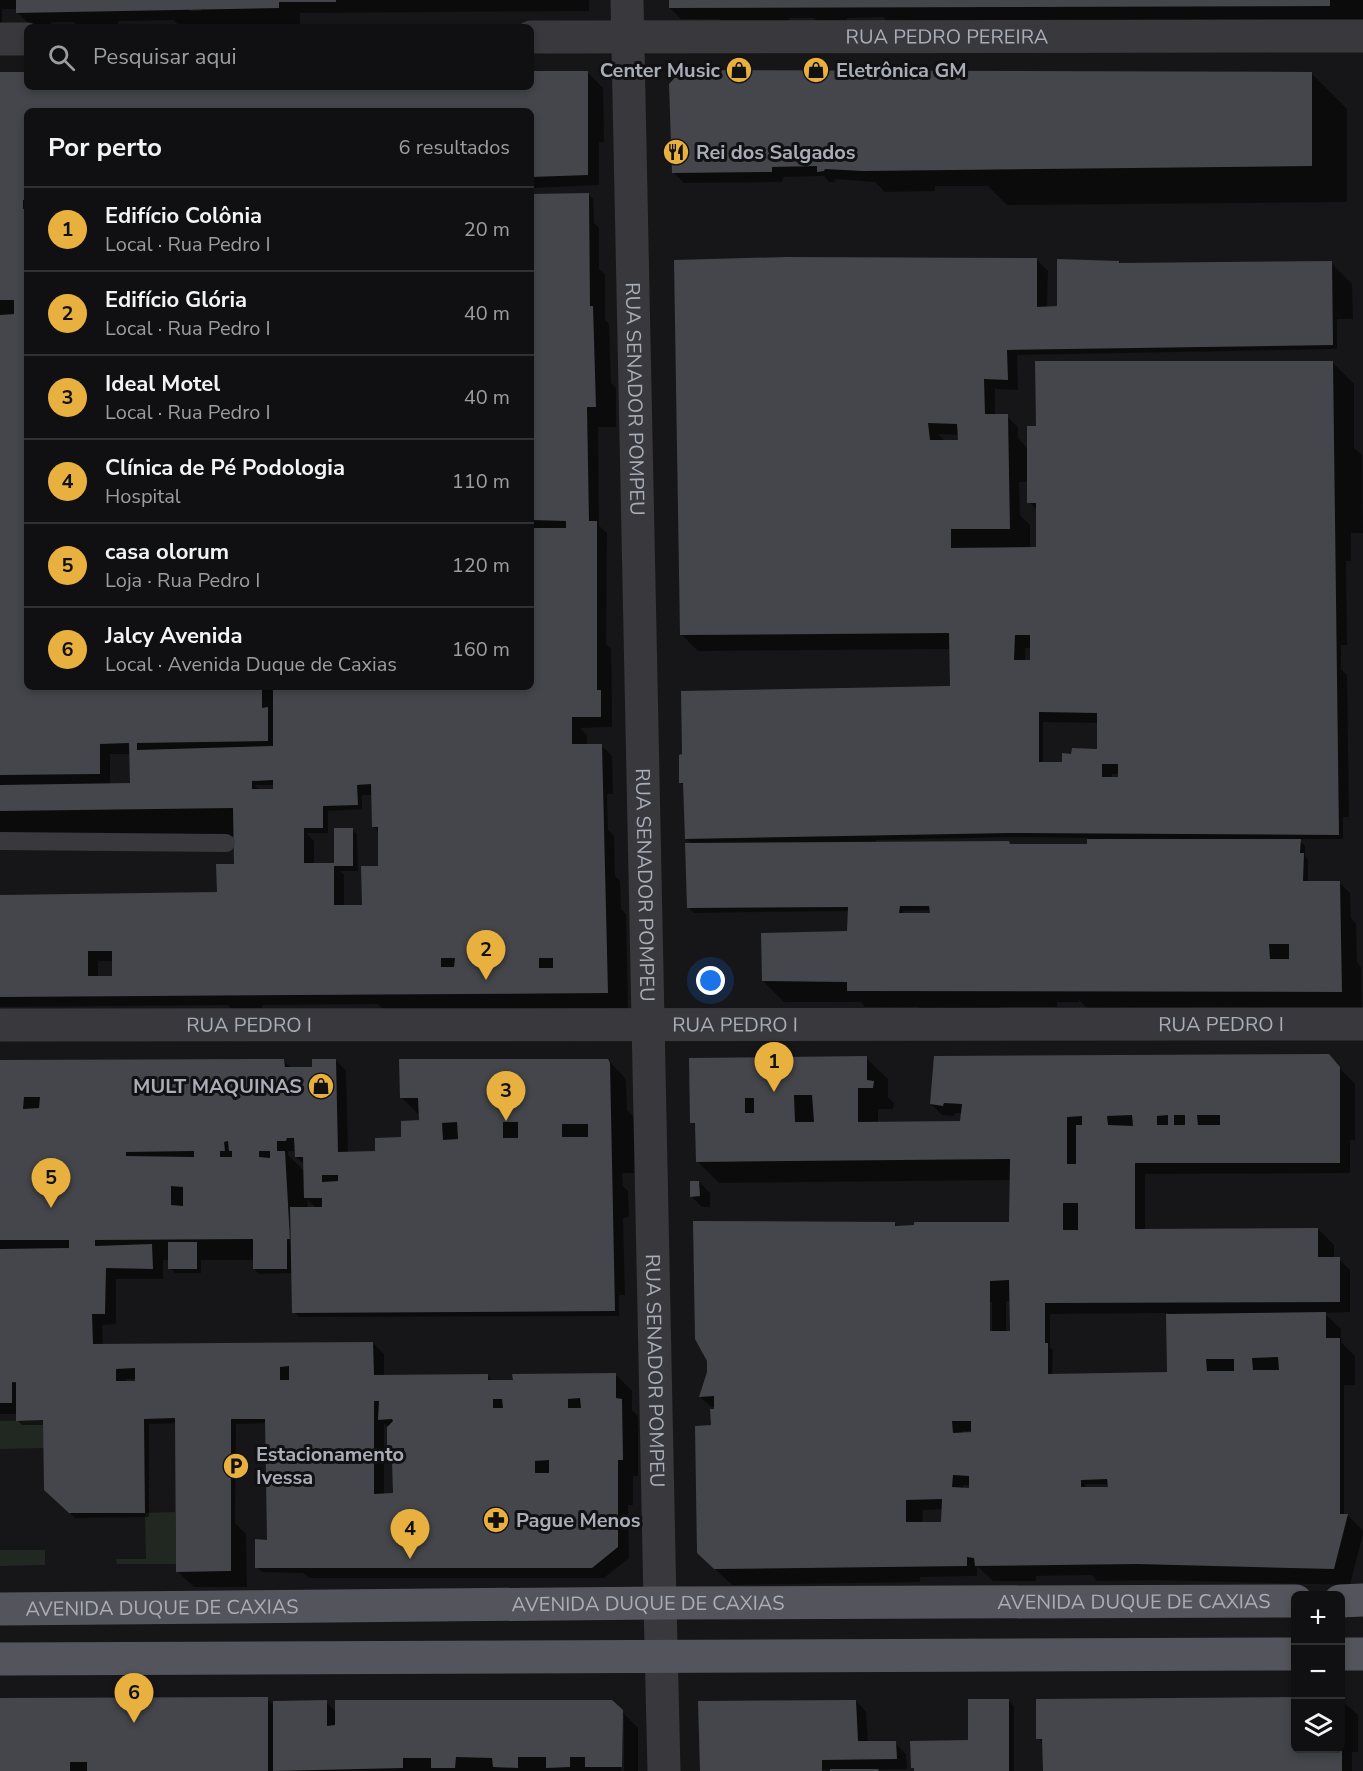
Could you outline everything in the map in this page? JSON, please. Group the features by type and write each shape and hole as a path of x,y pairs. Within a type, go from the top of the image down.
{"main road":[{"path":"1345,1601 1363,1600"},
{"name":"AVENIDA DUQUE DE CAXIAS","path":"0,1609 660,1603 1291,1601"},
{"path":"0,1659 1291,1654"},
{"path":"1345,1654 1363,1654"}],"street":[{"name":"RUA SENADOR POMPEU","path":"627,0 664,1771"},
{"name":"RUA PEDRO PEREIRA","path":"534,37 1363,36"},
{"path":"0,39 24,39"},
{"name":"RUA PEDRO I","path":"0,1025 1363,1023"}],"lane":[{"path":"0,841 226,843"}],"shaded area":[{"path":"43,1420 44,1448 0,1449 0,1421"},
{"path":"175,1512 176,1564 117,1564 116,1559 146,1559 145,1513"},
{"path":"0,1550 45,1550 45,1565 0,1566"}],"building":[{"path":"16,0 336,0 336,2 279,2 279,8 16,13"},
{"path":"669,0 1330,0 1330,6 669,8"},
{"path":"682,70 1312,72 1312,166 863,171 825,169 817,172 817,166 772,167 772,172 672,173 669,84"},
{"path":"534,71 588,71 588,175 534,177 534,108 24,108 24,690 262,690 262,708 268,707 268,741 137,743 137,750 273,746 273,690 534,690 534,528 566,528 566,521 534,520 534,194 589,193 590,306 593,306 596,407 587,407 589,521 597,521 597,690 601,690 601,717 572,717 572,744 602,744 608,993 0,997 0,895 217,892 216,864 234,864 233,808 0,811 0,785 130,783 129,743 100,744 100,774 0,775 0,315 14,314 14,300 0,300 0,72 24,72 24,90 534,90","holes":["273,780 273,789 252,789 252,781","371,784 372,827 378,827 378,866 361,866 362,905 334,905 334,866 353,866 353,828 334,828 334,863 304,863 304,828 323,828 323,806 358,805 357,785","88,951 112,951 112,976 88,976","441,958 455,958 454,967 441,967","539,958 553,958 553,968 539,968"]},
{"path":"786,257 1037,258 1037,307 1057,306 1057,259 1119,261 1119,263 1332,261 1333,345 1007,350 1008,380 984,379 985,414 1008,414 1010,529 951,529 951,548 1036,547 1036,503 1027,503 1027,426 1036,426 1035,361 1333,361 1339,835 1010,833 685,839 683,783 679,783 679,755 682,754 681,691 950,686 949,633 680,635 674,260","holes":["928,423 957,424 958,440 930,440","1015,635 1030,635 1030,660 1014,660","1039,712 1097,713 1097,749 1072,748 1071,754 1062,753 1062,762 1039,762","1102,764 1118,764 1118,777 1102,777"]},
{"path":"1087,839 1301,839 1300,853 1304,853 1303,881 1340,881 1342,992 847,991 847,982 762,981 761,933 847,931 848,907 687,908 685,843 1009,841 1010,844 1087,844","holes":["900,906 929,906 930,913 899,913","1269,944 1289,944 1289,959 1270,959"]},
{"path":"1329,1054 1340,1067 1340,1163 1135,1163 1135,1229 1318,1228 1318,1257 1340,1257 1340,1302 1045,1303 1048,1374 1167,1372 1166,1314 1326,1312 1326,1338 1340,1338 1340,1514 1348,1514 1334,1569 1137,1564 975,1566 974,1558 967,1557 967,1566 714,1569 697,1553 695,1426 711,1425 710,1409 714,1409 714,1396 699,1397 707,1372 707,1361 695,1339 693,1221 895,1222 895,1226 914,1225 914,1222 1009,1222 1010,1159 696,1162 695,1123 690,1123 689,1058 867,1056 867,1080 874,1081 873,1088 858,1088 858,1122 960,1121 962,1104 944,1103 943,1106 930,1104 934,1056","holes":["794,1095 812,1095 814,1122 795,1122","745,1098 754,1098 754,1113 745,1113","1132,1115 1133,1126 1108,1125 1107,1116","1168,1115 1168,1125 1157,1125 1157,1116","1174,1115 1185,1115 1185,1125 1174,1125","1197,1115 1220,1115 1220,1125 1198,1125","1082,1116 1082,1125 1076,1125 1076,1164 1067,1164 1067,1117","1063,1203 1078,1203 1078,1230 1063,1230","1009,1280 1010,1331 990,1331 990,1281","1278,1357 1279,1370 1253,1370 1252,1358","1206,1359 1234,1359 1234,1371 1207,1371","952,1421 971,1421 971,1432 953,1433","953,1475 969,1476 969,1488 952,1487","1107,1479 1108,1487 1081,1487 1081,1480","942,1499 941,1522 906,1522 906,1500"]},
{"path":"284,1059 285,1067 312,1067 312,1059 336,1059 338,1152 375,1151 375,1138 401,1137 401,1121 419,1120 418,1098 400,1098 399,1059 608,1059 610,1063 615,1311 292,1313 290,1207 322,1207 322,1198 304,1198 303,1157 295,1157 294,1138 287,1138 286,1141 277,1141 277,1151 285,1151 290,1239 287,1239 287,1269 253,1269 253,1239 95,1240 95,1246 152,1244 153,1269 106,1268 105,1314 92,1314 93,1344 373,1342 374,1375 488,1374 488,1380 513,1380 512,1374 616,1373 616,1398 622,1399 623,1460 618,1460 618,1547 592,1568 255,1568 255,1539 267,1540 265,1419 231,1419 231,1571 176,1572 175,1418 144,1419 145,1513 69,1513 44,1490 43,1420 16,1421 16,1382 12,1382 12,1403 0,1403 0,1249 69,1248 69,1240 0,1240 0,1060","holes":["24,1097 40,1097 39,1108 23,1109","457,1122 458,1139 443,1140 442,1123","503,1122 518,1122 518,1138 503,1138","562,1124 588,1124 588,1137 562,1137","228,1141 232,1157 220,1157 220,1151 225,1151 224,1142","194,1151 194,1157 126,1156 126,1152","259,1151 270,1151 270,1158 259,1157","322,1175 338,1175 338,1181 322,1182","171,1186 183,1187 183,1206 171,1205","289,1366 289,1380 280,1380 280,1367","135,1368 135,1381 116,1381 116,1369","580,1398 581,1408 568,1408 568,1399","493,1399 502,1399 503,1408 493,1408","374,1401 379,1401 378,1420 392,1419 393,1421 387,1427 387,1449 404,1448 404,1461 392,1461 393,1493 374,1494","549,1460 549,1473 535,1473 535,1461"]},
{"path":"690,1181 699,1181 700,1196 690,1197"},
{"path":"168,1242 197,1242 197,1269 168,1269"},
{"path":"268,1697 268,1771 87,1771 87,1762 70,1762 70,1771 0,1771 0,1698"},
{"path":"1291,1697 1291,1753 1342,1753 1342,1771 1043,1771 1042,1739 1036,1739 1036,1699"},
{"path":"968,1699 1009,1699 1009,1771 914,1771 914,1768 911,1768 910,1741 968,1740"},
{"path":"327,1700 327,1726 335,1725 335,1700 612,1700 623,1710 622,1767 585,1767 585,1757 570,1757 570,1767 546,1768 546,1757 518,1757 518,1768 493,1767 492,1758 456,1757 455,1768 431,1768 431,1758 403,1758 403,1768 273,1771 273,1701"},
{"path":"856,1700 858,1741 896,1741 897,1759 822,1760 822,1771 700,1771 698,1701"},
{"path":"830,1769 878,1769 879,1771 830,1771"}],"place":[{"name":"Center Music","path":"739,70"},
{"name":"Eletrônica GM","path":"816,70"},
{"name":"Rei dos Salgados","path":"676,152"},
{"name":"Edifício Glória","path":"486,980"},
{"name":"MULT MAQUINAS","path":"321,1086"},
{"name":"Edifício Colônia","path":"774,1092"},
{"name":"Ideal Motel","path":"506,1121"},
{"name":"casa olorum","path":"51,1208"},
{"name":"Estacionamento Ivessa","path":"236,1466"},
{"name":"Pague Menos","path":"496,1520"},
{"name":"Clínica de Pé Podologia","path":"410,1559"},
{"name":"Jalcy Avenida","path":"134,1723"}]}
